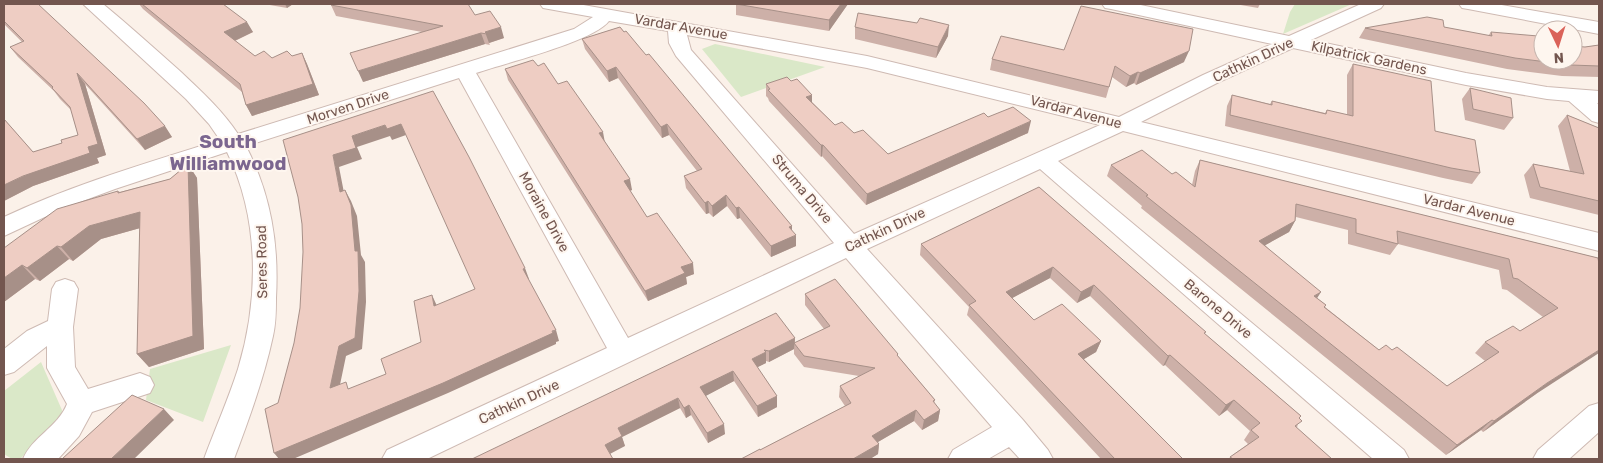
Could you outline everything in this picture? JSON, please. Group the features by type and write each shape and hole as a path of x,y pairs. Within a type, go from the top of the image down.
{"street":[{"name":"Seres Road","path":"92,4 199,100 221,125 233,143 256,195 264,237 265,290 260,339 243,397 219,459"},
{"name":"Vardar Avenue","path":"549,4 867,62 1024,98 1121,124 1599,242"},
{"name":"Kilpatrick Gardens","path":"1111,4 1466,79 1547,93 1599,97"},
{"name":"Cathkin Drive","path":"397,459 850,246 1121,124 1210,79 1375,4"},
{"path":"1468,4 1599,28"},
{"name":"Morven Drive","path":"4,227 56,202 233,143 581,33 598,23 605,14"},
{"name":"Struma Drive","path":"679,27 676,34 683,52 850,246 1038,459"},
{"name":"Moraine Drive","path":"464,70 623,353"},
{"path":"1576,96 1599,116"},
{"name":"Barone Drive","path":"1042,159 1394,459"},
{"path":"38,459 60,438 77,416 81,403 61,368 60,327 65,289"},
{"path":"4,364 36,339 60,327"},
{"path":"81,403 140,385"},
{"path":"1548,459 1599,415"},
{"path":"963,459 1013,430"}],"green space":[{"path":"1295,4 1352,4 1283,34 1290,12"},
{"path":"715,44 825,67 741,97 702,49"},
{"path":"231,345 203,422 146,400 150,369"},
{"path":"41,362 65,417 20,459 12,459 4,454 4,391"}],"building":[{"path":"4,4 38,4 144,103 165,126 137,139 77,73 98,144 88,147 90,153 23,176 4,185 4,119 33,152 62,143 61,140 78,135 70,107 53,87 10,47 24,41 4,21"},
{"path":"142,4 223,4 247,22 224,32 255,56 264,51 272,58 287,51 292,56 302,53 313,84 246,105 240,84"},
{"path":"468,4 475,15 490,11 501,27 485,32 487,34 481,33 358,71 350,53 443,26 331,5"},
{"path":"736,4 841,4 829,20"},
{"path":"1081,6 1193,29 1189,51 1130,76 1115,66 1109,87 992,59 1001,36 1064,50"},
{"path":"858,13 917,23 920,18 949,25 938,47 855,27"},
{"path":"1427,17 1443,20 1444,27 1492,36 1491,32 1533,36 1533,60 1515,58 1365,28"},
{"path":"620,27 624,32 626,31 646,55 649,54 792,226 789,227 796,235 771,246 739,207 736,208 726,195 712,206 708,201 705,203 684,176 702,169 667,124 661,127 616,67 607,71 582,39"},
{"path":"1599,45 1599,66 1583,65 1583,47"},
{"path":"533,60 538,66 544,63 558,84 567,81 603,132 599,133 630,179 624,181 647,217 657,213 693,263 681,267 685,273 645,291 505,69"},
{"path":"1353,64 1431,81 1435,131 1475,140 1480,173 1451,168 1230,115 1232,95 1272,105 1272,101 1326,114 1327,110 1353,116"},
{"path":"787,77 791,81 797,79 812,95 806,97 835,125 842,122 854,133 863,130 888,154 984,113 988,117 1013,107 1031,121 867,194 823,145 768,90 770,89 766,84"},
{"path":"1470,88 1511,98 1513,118 1473,109"},
{"path":"433,91 469,157 525,268 523,269 556,330 443,383 274,453 265,409 278,403 294,343 300,308 303,252 302,224 298,197 283,140","holes":["401,124 475,289 434,306 432,295 414,301 421,342 381,359 386,374 348,389 346,382 330,388 339,346 355,338 359,291 358,251 355,251 351,205 345,190 340,192 333,155 356,148 352,136 385,125 387,129"]},
{"path":"1567,115 1599,128 1599,201 1540,187 1533,164 1584,174"},
{"path":"1142,150 1172,174 1176,172 1195,187 1200,160 1598,258 1599,350 1457,445 1146,196 1148,195 1111,165","holes":["1296,204 1356,219 1356,233 1398,244 1397,231 1509,259 1513,278 1518,279 1558,308 1520,331 1513,326 1485,342 1499,352 1447,386 1397,347 1392,350 1386,345 1379,350 1324,307 1326,305 1314,296 1321,292 1259,241 1295,221"]},
{"path":"188,164 193,336 137,354 140,212 89,226 61,247 57,246 27,268 22,265 4,278 4,248 57,209 118,191 118,193 170,179"},
{"path":"1039,187 1301,416 1299,418 1302,421 1295,426 1332,459 1233,459 1230,457 1259,437 1251,430 1260,423 1234,400 1226,405 1170,355 1168,356 1094,285 1081,292 1053,267 1006,292 1034,320 1062,304 1101,341 1078,354 1183,459 1115,459 969,305 976,301 921,244"},
{"path":"835,279 935,400 933,401 940,410 924,420 916,410 872,436 879,444 853,459 741,459 851,403 840,386 875,368 804,356 794,343 830,326 805,294"},
{"path":"776,313 795,338 769,351 764,350 766,352 752,359 777,396 757,406 733,371 700,387 724,424 707,433 689,405 684,408 678,398 618,428 622,436 605,445 613,459 472,459"},
{"path":"132,395 164,409 111,459 62,459"}],"district":[{"name":"South Williamwood","path":"228,152"}]}
